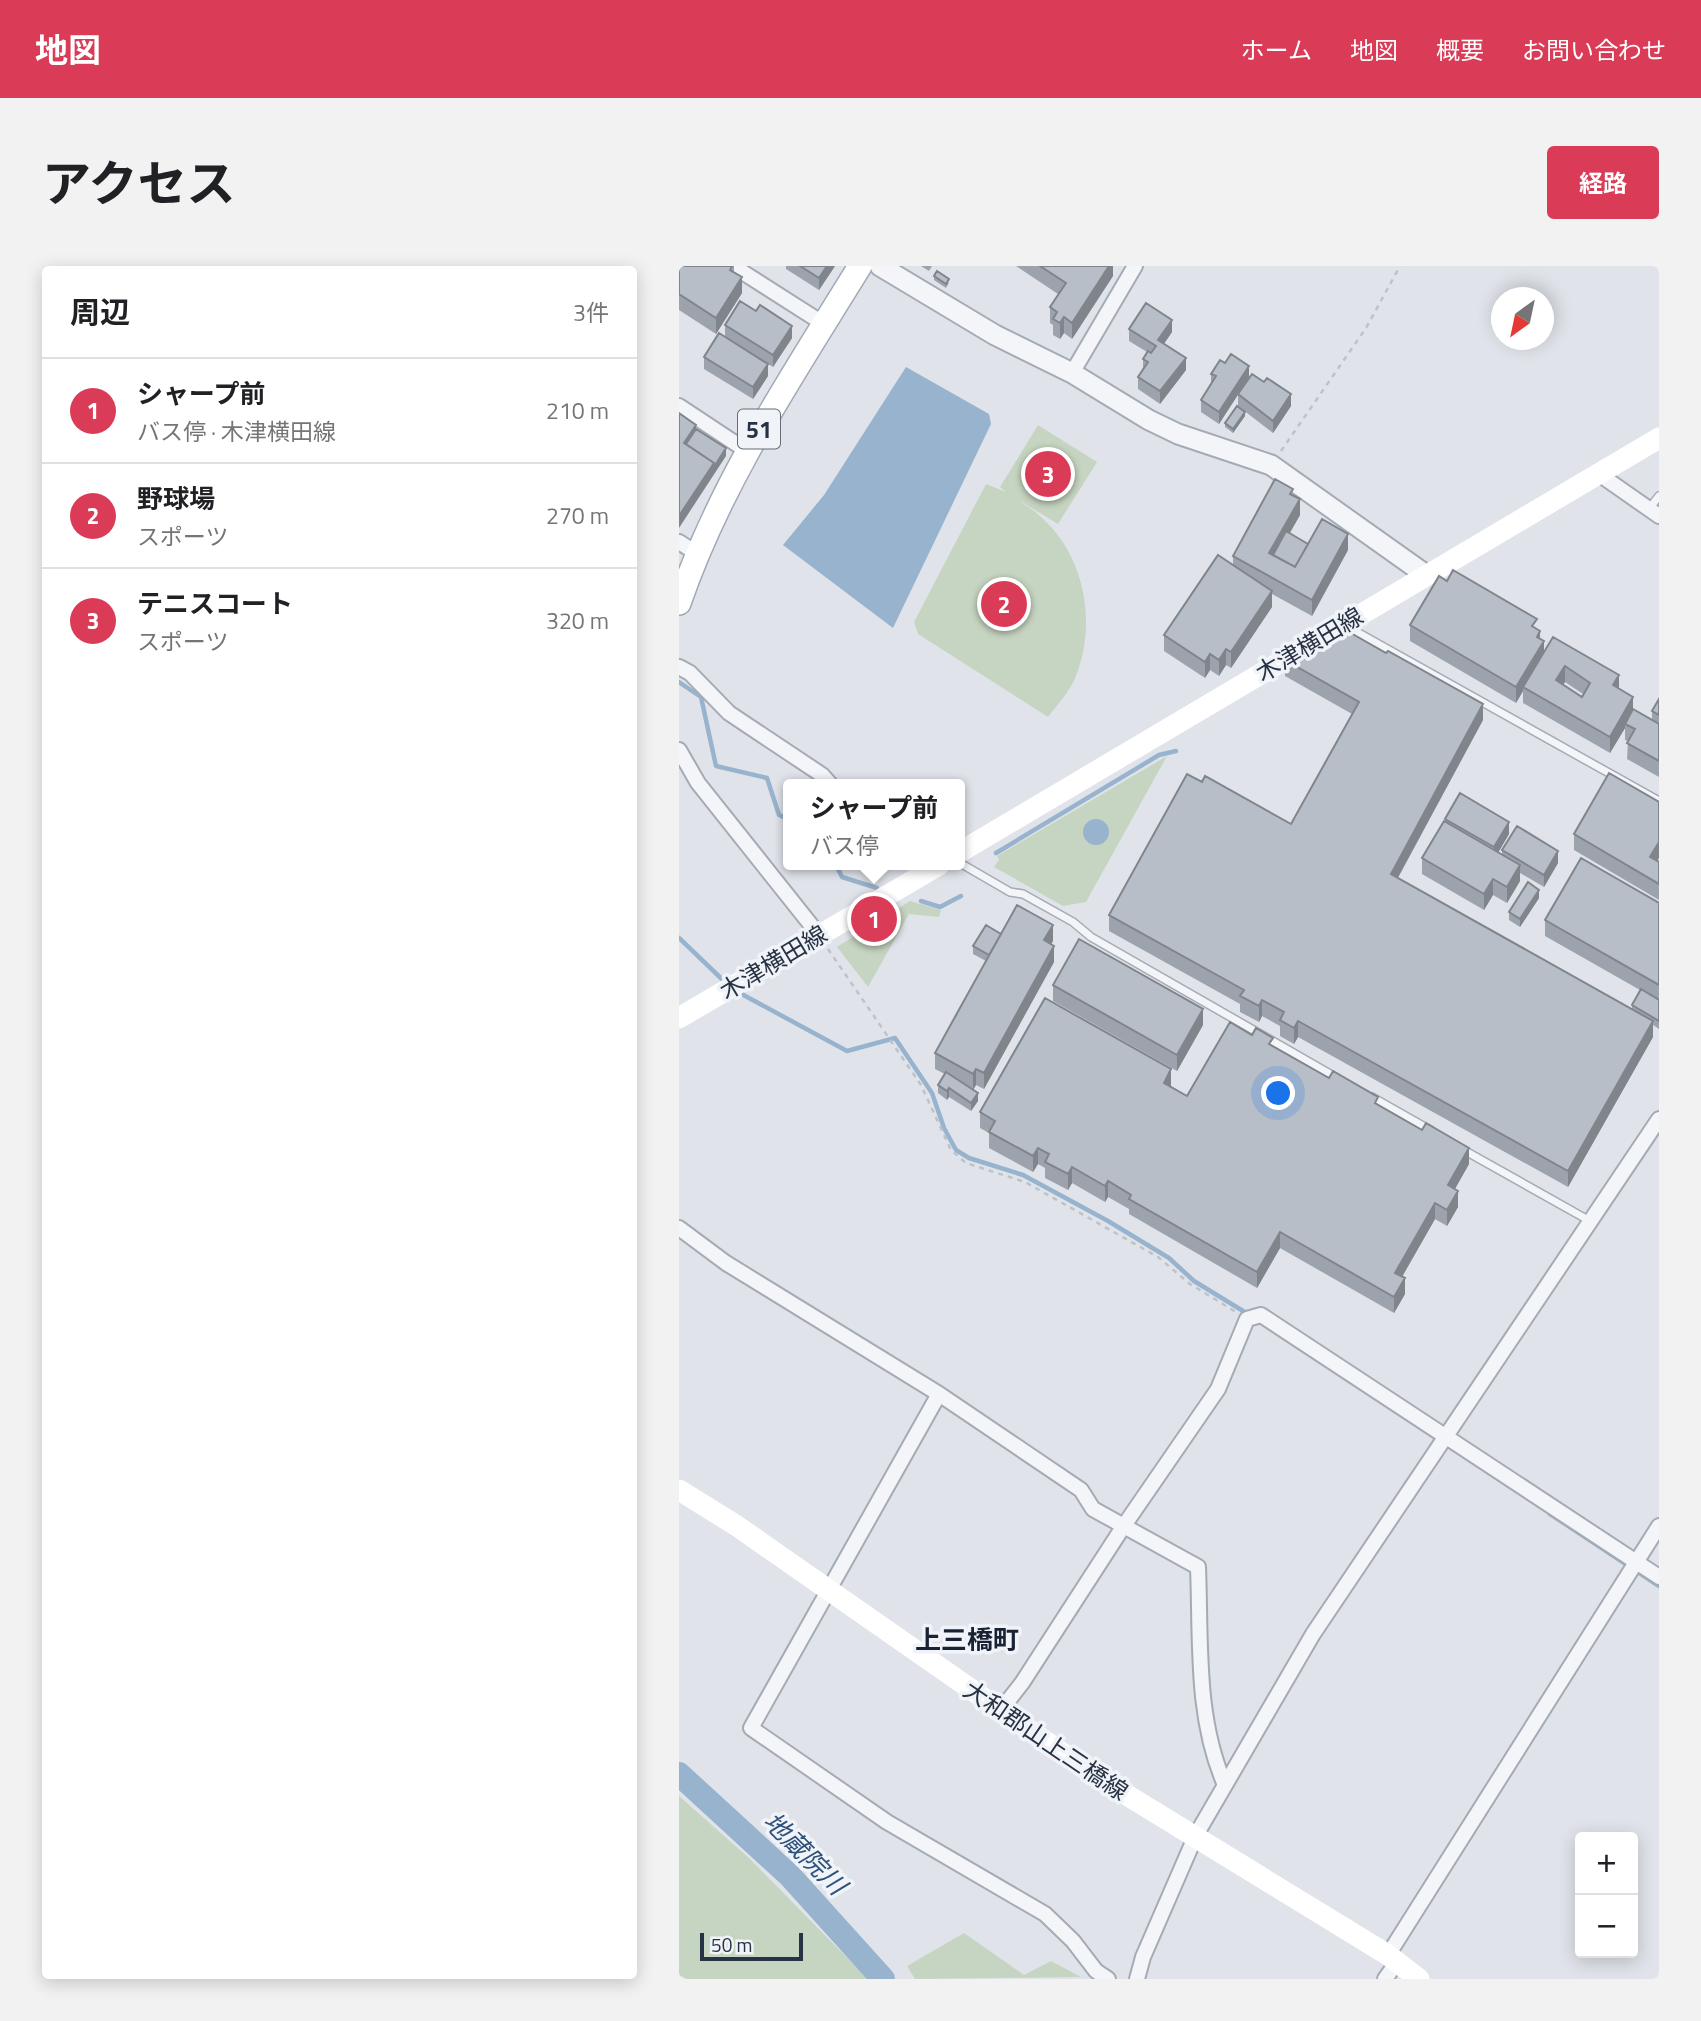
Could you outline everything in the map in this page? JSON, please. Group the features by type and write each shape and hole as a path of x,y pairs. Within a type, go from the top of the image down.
{"main road":[{"name":"51","path":"679,603 688,548 860,266"},
{"name":"木津横田線","path":"965,849 1659,438"},
{"name":"木津横田線","path":"679,1018 930,870"},
{"name":"大和郡山上三橋線","path":"679,1490 737,1526 1091,1773 1196,1835 1390,1965 1419,1979"}],"street":[{"path":"733,266 824,324"},
{"path":"880,266 995,335 1072,373 1178,434 1265,463 1314,493 1426,575"},
{"path":"1072,373 1135,266"},
{"path":"679,406 747,451"},
{"path":"1599,474 1654,512"},
{"path":"679,667 690,673 729,713 823,779"},
{"path":"679,750 698,783 819,935"},
{"path":"1137,1979 1143,1956 1196,1835 1313,1634 1659,1119"},
{"path":"679,1228 726,1263 939,1394 1081,1490 1093,1509 1198,1567 1204,1724 1212,1758 1224,1785"},
{"path":"1000,1711 1022,1683 1123,1527 1218,1389 1254,1317 1446,1436 1633,1567 1659,1577"},
{"path":"939,1394 751,1728 887,1822 1045,1914 1073,1941 1096,1971 1108,1979"},
{"path":"1390,1965 1659,1526"}],"lane":[{"path":"1654,512 1659,496"},
{"path":"1342,624 1659,801"},
{"path":"965,866 1010,892 1033,900 1073,922 1091,937 1341,1080"},
{"path":"1365,1093 1436,1134"},
{"path":"1448,1140 1590,1222"}],"path":[{"path":"1265,463 1286,448 1300,428 1366,328 1400,266"},
{"path":"819,935 921,1085 951,1150 966,1163 1025,1182 1146,1250 1190,1284 1254,1317"}],"green space":[{"path":"1038,425 1097,462 1058,524 1018,500 1038,514 1068,550 1083,590 1086,634 1082,655 1071,687 1048,717 918,634 914,622 986,484 1006,492 1000,487"},
{"path":"1167,756 1086,902 1063,906 994,867 999,860 997,856"},
{"path":"910,901 941,910 939,917 909,914 868,987 837,947"},
{"path":"679,1796 750,1859 868,1979 687,1979 679,1975"},
{"path":"964,1933 1024,1975 1051,1961 1081,1977 915,1979 907,1966"}],"water":[{"path":"906,367 989,414 991,424 893,628 783,545 824,495"},
{"path":"1096,819 1106,822 1109,832 1106,842 1096,845 1086,842 1083,832 1086,822"}],"building":[{"path":"679,266 732,266 730,270 742,277 716,318 679,294"},
{"path":"800,266 827,266 819,278"},
{"path":"1040,266 1109,266 1072,323 1064,317 1060,323 1053,319 1057,312 1050,307 1066,283"},
{"path":"937,271 949,279 946,284 934,276"},
{"path":"740,301 756,311 760,305 792,326 773,355 725,325"},
{"path":"1146,303 1172,320 1158,340 1186,358 1160,391 1138,377 1148,362 1143,359 1148,351 1151,353 1156,346 1129,329"},
{"path":"719,333 768,364 753,387 704,357"},
{"path":"1231,354 1249,366 1219,412 1201,400 1216,376 1211,374 1220,360 1225,363"},
{"path":"1252,374 1264,382 1267,378 1291,394 1273,421 1238,394"},
{"path":"1237,406 1245,412 1233,429 1225,423"},
{"path":"679,413 696,425 684,443 714,463 679,516"},
{"path":"696,429 726,448 714,467 714,463 686,444"},
{"path":"1275,479 1293,489 1290,494 1300,499 1269,553 1295,567 1322,519 1348,534 1312,600 1233,556"},
{"path":"1286,531 1308,544 1295,567 1273,555"},
{"path":"1218,555 1272,591 1231,652 1226,649 1219,660 1210,654 1205,662 1164,635"},
{"path":"1453,570 1537,619 1532,626 1540,631 1537,637 1544,641 1516,687 1410,625 1439,576 1447,581"},
{"path":"1342,628 1483,704 1391,874 1653,1021 1568,1171 1298,1021 1294,1028 1280,1020 1284,1012 1262,1000 1259,1006 1240,996 1244,990 1109,915 1187,774 1202,782 1205,776 1291,824 1359,702 1285,660"},
{"path":"1553,637 1619,675 1613,685 1633,697 1610,737 1523,687","holes":["1565,666 1590,683 1582,697 1556,680"]},
{"path":"1659,699 1659,715 1652,711"},
{"path":"1633,709 1659,724 1659,761 1627,743 1635,729 1625,724"},
{"path":"1609,773 1659,802 1659,842 1650,857 1659,862 1659,884 1574,834"},
{"path":"1460,793 1509,822 1494,847 1445,819"},
{"path":"1444,821 1520,865 1507,887 1493,879 1484,894 1422,858"},
{"path":"1517,826 1558,851 1544,875 1502,850"},
{"path":"1581,858 1659,903 1659,985 1545,920"},
{"path":"1528,882 1539,890 1520,919 1509,912"},
{"path":"1017,905 1053,925 1044,940 1054,946 984,1073 976,1069 973,1074 935,1053"},
{"path":"986,925 1001,934 989,955 973,946"},
{"path":"1079,939 1203,1009 1177,1055 1053,985"},
{"path":"1641,989 1659,1000 1659,1021 1632,1005"},
{"path":"1045,998 1171,1069 1164,1083 1187,1096 1230,1022 1252,1035 1256,1028 1273,1038 1269,1044 1329,1078 1333,1071 1378,1097 1375,1103 1422,1130 1426,1123 1469,1148 1448,1185 1458,1191 1447,1210 1435,1203 1395,1273 1405,1278 1394,1297 1280,1232 1257,1272 1129,1199 1131,1195 1108,1181 1105,1186 1072,1167 1068,1174 1045,1162 1049,1154 1038,1148 1033,1156 989,1132 995,1121 980,1112"},
{"path":"946,1072 978,1093 971,1103 949,1088 947,1091 938,1085"}],"waterway":[{"path":"679,682 701,697 716,766 767,778 779,815 783,817"},
{"path":"996,853 1159,755 1176,751"},
{"path":"838,870 842,877 877,888"},
{"path":"921,901 940,907 961,896"},
{"path":"679,938 726,983"},
{"path":"736,991 847,1051 895,1038 932,1093 944,1128 956,1150 969,1158 1023,1175 1108,1221 1169,1258 1194,1281 1248,1314"},
{"path":"1550,1514 1659,1586"},
{"name":"地蔵院川","path":"679,1774 790,1876 883,1979"}],"place":[{"name":"テニスコート","path":"1048,474"},
{"name":"野球場","path":"1004,604"},
{"name":"シャープ前","path":"874,919"}],"district":[{"name":"上三橋町","path":"967,1639"}]}
